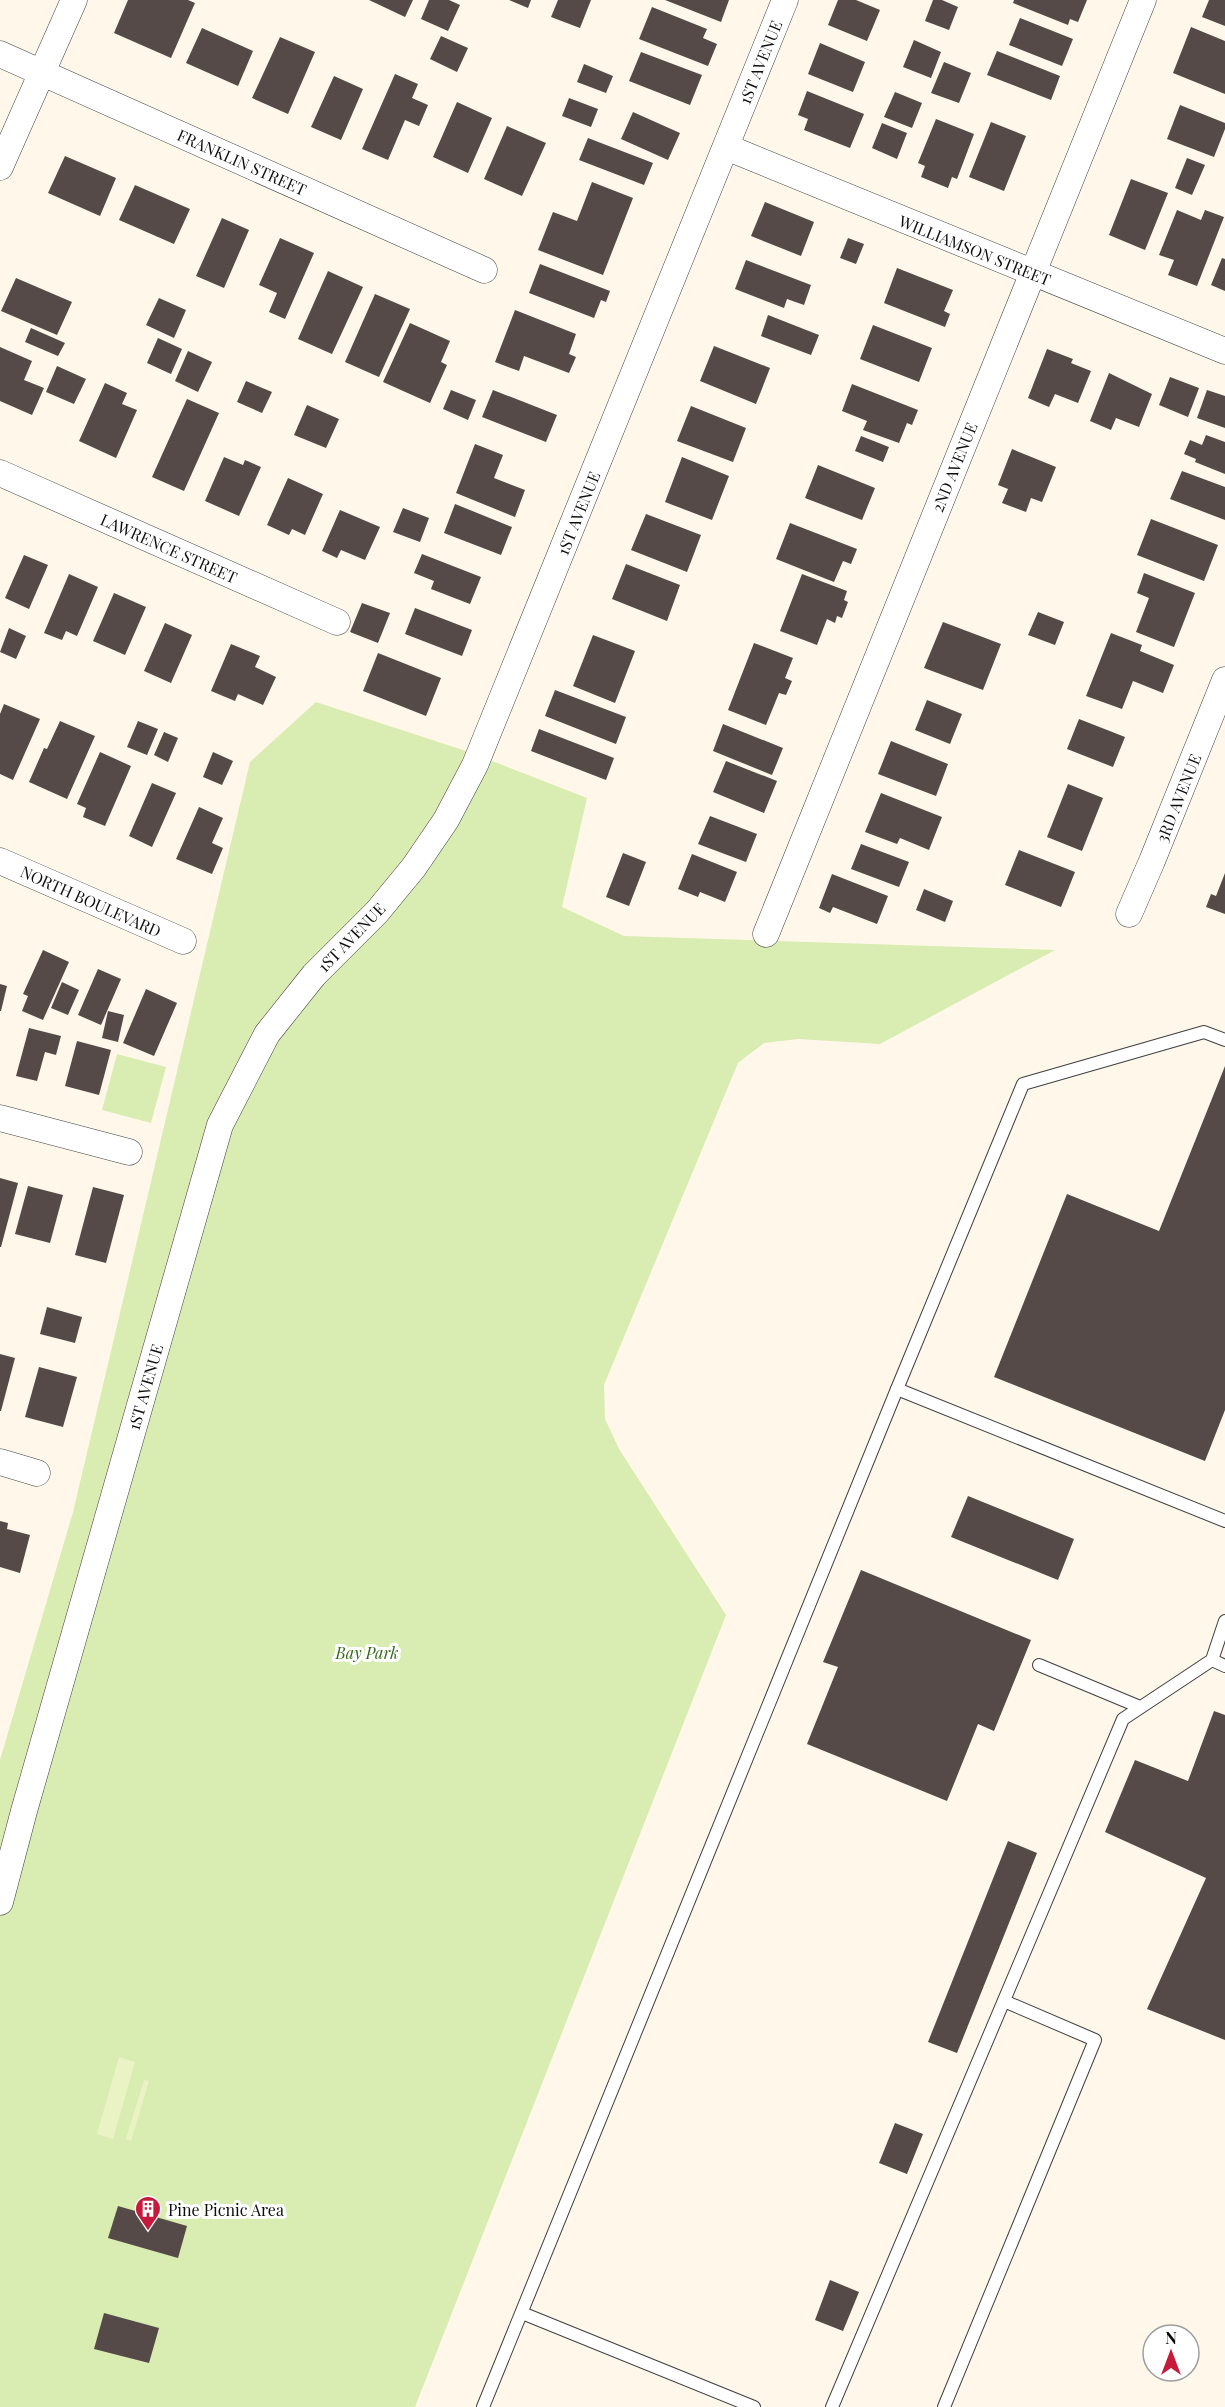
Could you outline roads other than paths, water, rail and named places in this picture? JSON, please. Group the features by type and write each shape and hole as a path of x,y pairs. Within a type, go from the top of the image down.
{"street":[{"path":"0,167 74,0"},
{"name":"1ST AVENUE","path":"0,1902 27,1800 220,1125 267,1034 315,975 377,912 414,867 446,820 476,765 785,0"},
{"name":"2ND AVENUE","path":"766,934 1143,0"},
{"name":"FRANKLIN STREET","path":"0,54 484,270"},
{"name":"WILLIAMSON STREET","path":"726,147 1225,351"},
{"name":"LAWRENCE STREET","path":"0,473 337,622"},
{"name":"3RD AVENUE","path":"1129,914 1225,680"},
{"name":"NORTH BOULEVARD","path":"0,861 183,941"},
{"path":"0,1118 129,1152"},
{"path":"0,1462 37,1473"}],"lane":[{"path":"483,2407 1023,1084 1204,1032 1225,1040"},
{"path":"897,1389 1225,1521"},
{"path":"832,2407 1123,1719 1212,1660 1225,1621"},
{"path":"1212,1660 1225,1666"},
{"path":"1039,1665 1140,1707"},
{"path":"944,2407 1095,2040 1004,2001"},
{"path":"522,2313 754,2407"}],"place":[{"name":"Pine Picnic Area","path":"148,2232"}],"park label":[{"name":"Bay Park","path":"367,1652"}]}
